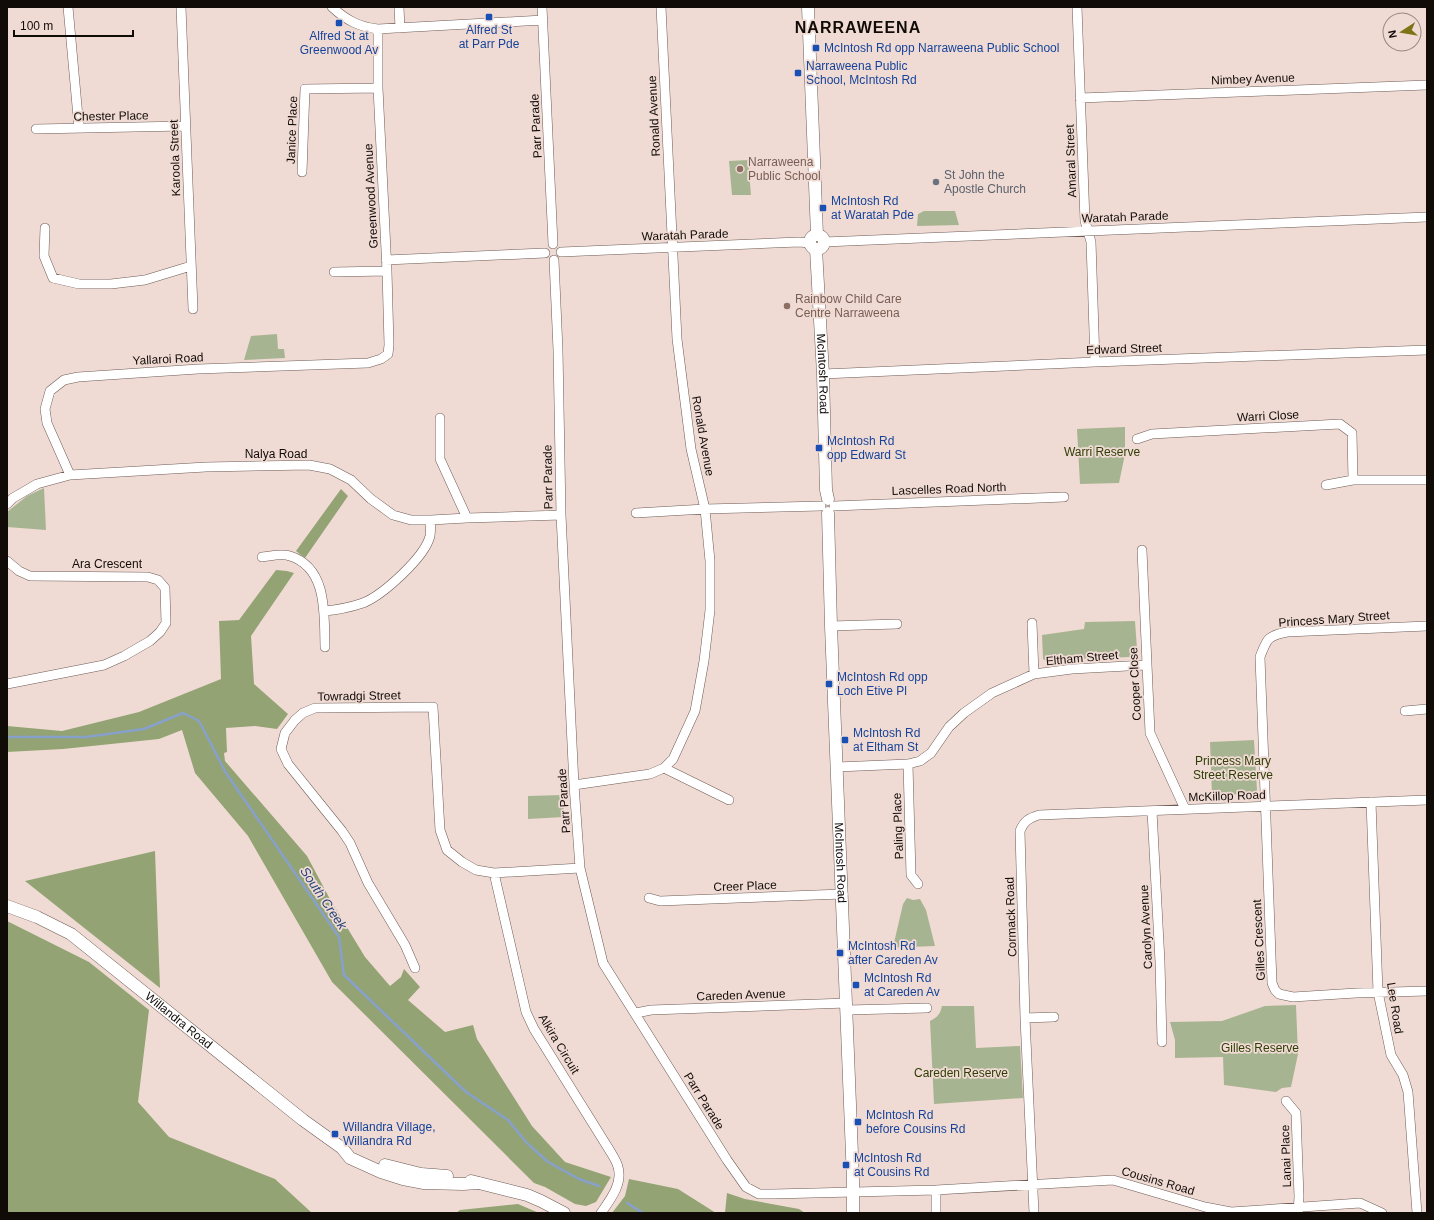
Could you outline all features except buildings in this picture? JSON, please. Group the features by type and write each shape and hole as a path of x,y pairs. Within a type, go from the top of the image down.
{"street":[{"path":"68,7 79,128"},
{"name":"Karoola Street","path":"181,7 193,309"},
{"path":"332,7 355,24 378,29 543,20"},
{"path":"399,7 400,28"},
{"name":"Parr Parade","path":"542,7 553,244"},
{"name":"Ronald Avenue","path":"661,7 677,339 691,449 705,508 710,561 710,610 704,661 695,711 673,759 664,768"},
{"name":"McIntosh Road","path":"808,7 823,374 826,490 828,506 831,626 843,894 854,1193 853,1213"},
{"name":"Amaral Street","path":"1077,7 1085,221 1091,242 1095,362"},
{"name":"Greenwood Avenue","path":"378,29 378,88 389,345 388,354 381,359"},
{"name":"Nimbey Avenue","path":"1080,98 1427,85"},
{"name":"Janice Place","path":"302,172 305,89 378,88"},
{"name":"Chester Place","path":"36,129 185,126"},
{"name":"Waratah Parade","path":"561,252 1427,217"},
{"path":"45,228 44,256 53,278 79,284 111,284 145,280 191,266"},
{"path":"553,244 559,246 561,252 558,259 554,260 548,259 545,253 548,246 553,244"},
{"path":"386,260 545,253"},
{"name":"Parr Parade","path":"554,260 558,350 561,515 574,785 580,868 604,963 727,1160 746,1187 759,1194 854,1193"},
{"path":"334,272 387,271"},
{"name":"Edward Street","path":"823,374 1427,350"},
{"name":"Yallaroi Road","path":"70,475 47,422 45,409 50,392 64,380 78,377 198,369 368,363 381,359"},
{"path":"440,418 440,459 467,518"},
{"name":"Warri Close","path":"1137,439 1152,434 1340,424 1352,433 1353,480"},
{"name":"Nalya Road","path":"7,504 13,498 37,484 70,475 206,467 309,465 330,469 351,480 371,499 393,515 411,520 561,515"},
{"path":"1326,485 1353,480 1427,480"},
{"name":"Lascelles Road North","path":"636,513 705,508 828,506 1064,497"},
{"path":"324,611 341,609 365,602 387,589 420,554 430,536 431,520"},
{"name":"Cooper Close","path":"1142,550 1150,733 1185,809"},
{"path":"262,557 289,555 306,564 318,580 323,598 325,647"},
{"name":"Ara Crescent","path":"7,561 19,571 30,576 148,576 158,580 165,588 166,623 160,632 150,641 124,656 104,665 7,684"},
{"path":"1032,623 1034,674"},
{"path":"831,626 897,624"},
{"name":"Princess Mary Street","path":"1266,806 1260,657 1266,642 1274,634 1287,632 1427,626"},
{"name":"Eltham Street","path":"837,767 908,764 920,761 926,758 936,748 944,734 956,720 983,699 1001,688 1034,674 1072,669 1146,666"},
{"name":"Towradgi Street","path":"414,968 405,945 368,883 350,843 288,764 281,749 285,733 295,720 303,713 315,708 433,707 440,830 447,850 462,862 476,870 494,874 580,868"},
{"path":"1405,711 1427,709"},
{"name":"Paling Place","path":"908,764 911,875 918,884"},
{"path":"574,785 650,774 664,768 729,800"},
{"name":"McKillop Road","path":"1028,818 1039,815 1427,800"},
{"name":"Lee Road","path":"1371,802 1378,992 1391,1055 1403,1075 1408,1092 1417,1213"},
{"name":"Gilles Crescent","path":"1266,806 1272,983 1274,990 1279,994 1293,997 1427,991"},
{"name":"Carolyn Avenue","path":"1152,811 1160,962 1162,1042"},
{"name":"Cormack Road","path":"1028,818 1020,831 1025,1018 1034,1213"},
{"name":"Alkira Circuit","path":"494,874 526,1012 534,1029 610,1151 618,1167 618,1185 601,1213"},
{"name":"Creer Place","path":"649,898 660,901 843,894"},
{"name":"Willandra Road","path":"7,906 37,917 72,934 303,1120 342,1148 350,1158 381,1172 403,1179 432,1183 478,1183 527,1195 564,1213"},
{"name":"Careden Avenue","path":"636,1013 650,1010 847,1006 927,1008"},
{"path":"1025,1018 1054,1017"},
{"name":"Lanai Place","path":"1286,1102 1296,1113 1299,1197 1298,1211"},
{"name":"Cousins Road","path":"854,1193 1113,1180 1205,1207 1232,1212 1298,1211 1360,1203 1382,1213"},
{"path":"936,1190 936,1213"}],"green space":[{"path":"748,160 751,195 732,195 729,161"},
{"path":"924,211 955,211 959,225 917,226 918,214"},
{"path":"277,334 278,349 284,349 285,358 244,360 251,336"},
{"name":"Warri Reserve","path":"1125,427 1125,454 1119,483 1080,484 1077,429"},
{"path":"44,488 46,530 7,527 7,512 27,496"},
{"path":"341,489 348,496 305,558 296,551"},
{"path":"276,570 294,573 251,636 254,684 288,714 277,729 255,726 226,728 227,752 224,753 225,761 307,856 331,901 365,957 390,986 401,977 404,969 420,987 408,1000 445,1032 473,1025 477,1039 532,1126 565,1162 611,1177 596,1202 586,1206 575,1204 545,1187 534,1183 332,982 248,836 195,773 182,730 159,739 63,749 7,752 7,726 62,731 139,712 221,679 219,621 239,620"},
{"path":"1135,621 1137,649 1130,657 1076,659 1047,662 1043,659 1042,635 1084,629 1085,622"},
{"name":"Princess Mary Street Reserve","path":"1254,740 1257,790 1253,794 1212,795 1210,742"},
{"path":"563,795 564,817 528,819 528,796"},
{"path":"155,851 160,988 25,881"},
{"path":"907,898 913,900 920,899 926,910 935,946 858,949 857,944 894,943 903,904"},
{"path":"7,921 89,962 149,1010 138,1102 169,1137 275,1179 312,1213 7,1213"},
{"name":"Gilles Reserve","path":"1296,1005 1298,1054 1291,1087 1282,1088 1276,1092 1224,1085 1223,1057 1175,1058 1175,1040 1170,1022 1222,1021 1265,1006"},
{"name":"Careden Reserve","path":"942,1006 974,1006 976,1048 1020,1046 1023,1098 934,1104 930,1021 938,1015"},
{"path":"629,1179 678,1189 716,1213 612,1213 625,1196"},
{"path":"727,1193 745,1199 799,1209 805,1213 725,1213"},
{"path":"518,1204 539,1213 456,1213 460,1210"}],"waterway":[{"name":"South Creek","path":"7,737 86,737 144,729 183,713 199,721 226,773 339,937 344,975 466,1092 508,1120 527,1143 548,1162 579,1179 599,1186"},
{"name":"South Creek","path":"627,1203 643,1213"}],"place":[{"name":"Alfred St at Parr Pde","path":"489,17"},
{"name":"Alfred St at Greenwood Av","path":"339,23"},
{"name":"McIntosh Rd opp Narraweena Public School","path":"816,48"},
{"name":"Narraweena Public School, McIntosh Rd","path":"798,73"},
{"name":"Narraweena Public School","path":"740,169"},
{"name":"St John the Apostle Church","path":"936,182"},
{"name":"McIntosh Rd at Waratah Pde","path":"823,208"},
{"name":"Rainbow Child Care Centre Narraweena","path":"787,306"},
{"name":"McIntosh Rd opp Edward St","path":"819,448"},
{"name":"McIntosh Rd opp Loch Etive Pl","path":"829,684"},
{"name":"McIntosh Rd at Eltham St","path":"845,740"},
{"name":"McIntosh Rd after Careden Av","path":"840,953"},
{"name":"McIntosh Rd at Careden Av","path":"856,985"},
{"name":"McIntosh Rd before Cousins Rd","path":"858,1122"},
{"name":"Willandra Village, Willandra Rd","path":"335,1134"},
{"name":"McIntosh Rd at Cousins Rd","path":"846,1165"}],"district":[{"name":"NARRAWEENA","path":"858,27"}]}
